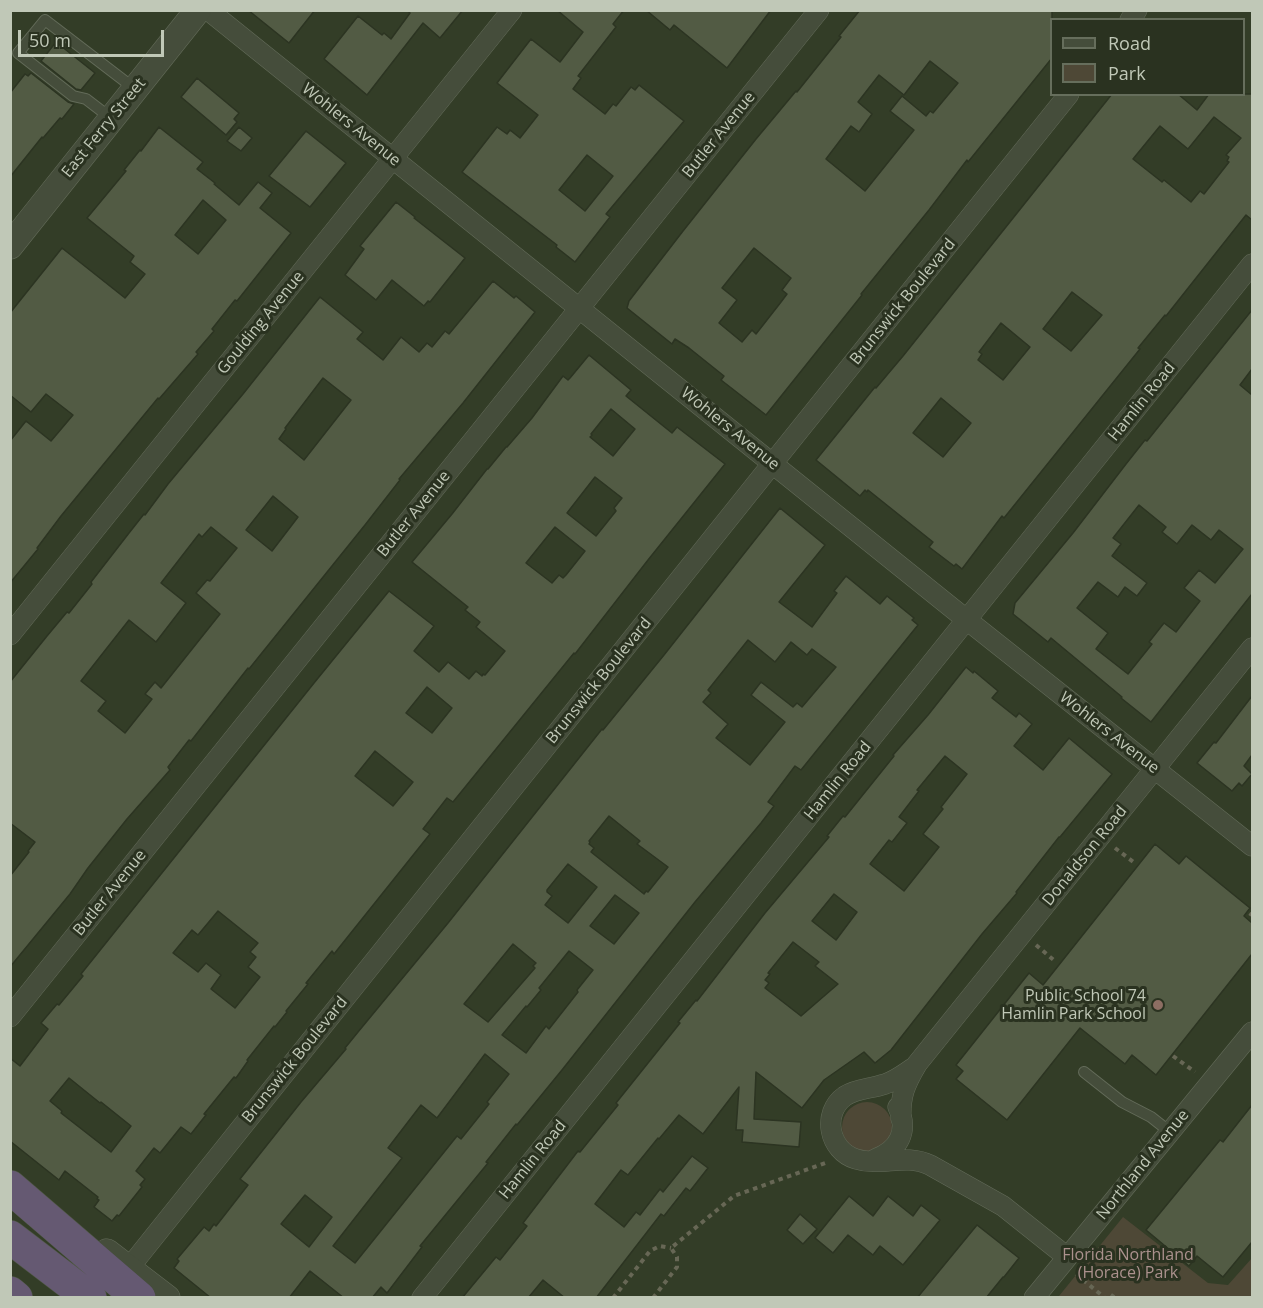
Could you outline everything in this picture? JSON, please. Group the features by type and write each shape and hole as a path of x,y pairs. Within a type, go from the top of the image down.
{"highway":[{"path":"10,1184 134,1283"},
{"path":"10,1237 90,1298"},
{"path":"10,1293 16,1298"}],"street":[{"name":"East Ferry Street","path":"10,246 198,10"},
{"name":"Wohlers Avenue","path":"208,10 1252,846"},
{"name":"Goulding Avenue","path":"10,635 512,10"},
{"name":"Butler Avenue","path":"10,1017 819,10"},
{"name":"Brunswick Boulevard","path":"134,1283 773,463 1068,96"},
{"name":"Hamlin Road","path":"422,1298 1252,264"},
{"name":"Donaldson Road","path":"930,1165 910,1148 905,1138 902,1122 902,1095 905,1084 917,1064 1252,648"},
{"name":"Northland Avenue","path":"1034,1298 1072,1265 1170,1132 1252,1032"},
{"name":"Donaldson Road","path":"917,1064 891,1082 858,1090 847,1095 837,1104 832,1113 830,1125 837,1145 847,1155 863,1161 921,1161 952,1176 1003,1206 1072,1265"},
{"path":"858,1090 870,1089 888,1096 897,1106 902,1122 901,1134 895,1147 884,1156 863,1161"},
{"path":"134,1283 167,1298"}],"lane":[{"path":"112,119 86,99 73,96 18,53 45,20 135,89"},
{"path":"1084,1072 1122,1102 1151,1117 1170,1132"}],"path":[{"path":"1109,843 1136,864"},
{"path":"1031,941 1056,962"},
{"path":"1173,1056 1191,1070"},
{"path":"671,1248 734,1196 828,1162"},
{"path":"613,1298 650,1251 660,1246 671,1248 677,1257 677,1267 653,1298"},
{"path":"1072,1265 1105,1298"},
{"path":"1110,1298 1116,1291"}],"green space":[{"path":"867,1102 876,1104 887,1113 892,1127 890,1136 881,1147 867,1152 858,1150 847,1141 842,1127 844,1118 853,1107"},
{"name":"Florida Northland (Horace) Park","path":"1123,1217 1208,1283 1228,1285 1252,1258 1252,1297 1060,1298 1059,1296"}],"building":[{"path":"248,10 315,10 289,43"},
{"path":"407,10 463,10 440,38 423,23 367,95 324,59 358,16 382,35 384,33 391,39 410,13"},
{"path":"557,10 624,10 613,24 616,27 578,76 581,78 573,89 605,114 613,104 616,106 631,87 635,90 639,85 684,121 606,214 610,217 575,262 556,247 557,245 462,172 497,127 507,134 510,130 520,138 538,115 497,83 531,39 560,62 583,32","holes":["587,155 613,176 585,211 559,190"]},
{"path":"646,10 771,10 727,68 674,25 670,30"},
{"path":"860,10 1052,10 1050,60 968,162 967,160 766,415 721,380 724,376 689,348 675,339 672,344 627,308 629,301 683,231 841,37 839,36","holes":["930,61 958,83 933,113 930,111 926,116 902,96 890,111 914,130 865,191 826,159 851,126 859,132 872,114 858,102 879,75 904,95","754,248 791,278 782,290 787,294 756,334 752,330 742,342 719,323 737,300 722,288"]},
{"path":"56,42 95,73 81,90 76,89 41,61"},
{"path":"31,73 68,102 74,104 62,119 60,118 42,137 10,177 10,93 25,74 28,76"},
{"path":"197,78 239,113 234,119 237,122 226,135 181,97"},
{"path":"1252,94 1252,220 1246,215 1004,518 1002,516 962,569 956,564 954,566 929,547 933,542 868,490 860,496 816,460 1110,96 1180,96 1197,110 1208,96","holes":["1214,117 1241,138 1226,155 1229,157 1227,161 1229,162 1204,194 1200,191 1191,202 1133,159 1160,126 1188,149","1072,292 1102,315 1071,351 1043,329","1001,323 1030,347 1003,380 978,360 982,354 979,352","941,398 971,423 943,457 913,433"]},
{"path":"159,127 203,162 197,169 239,205 258,182 272,193 260,208 291,233 212,329 214,331 196,352 198,354 158,398 61,516 10,583 10,441 26,421 51,441 73,415 46,394 31,412 10,395 10,313 62,248 125,298 145,274 130,262 134,256 87,218","holes":["203,200 226,220 198,254 175,235"]},
{"path":"239,127 252,138 241,151 227,141"},
{"path":"306,131 346,163 310,207 269,176"},
{"path":"396,202 465,258 430,302 428,301 424,306 392,280 376,300 345,275 364,249 360,246"},
{"path":"493,281 535,312 191,741 189,740 168,767 170,770 127,819 10,967 10,876 35,842 10,823 10,682 67,612 69,613 144,514 320,297 363,332 357,339 383,360 401,337 419,352 427,343 432,347 445,331 449,334","holes":["323,378 351,400 304,460 279,439","273,496 298,517 272,551 246,530","211,527 237,548 210,581 207,580 196,593 220,614 161,688 155,682 145,694 152,699 125,733 98,711 106,701 81,681 129,620 156,642 186,603 161,583 199,534 202,537"]},
{"path":"1252,310 1252,369 1240,385 1252,395 1252,594 1151,722 1051,638 1048,642 1013,614 1015,603 1145,440 1147,441","holes":["1139,505 1166,527 1162,532 1177,544 1192,525 1211,540 1219,530 1243,549 1215,583 1199,570 1184,588 1200,601 1176,632 1164,623 1149,642 1152,644 1128,674 1096,649 1108,633 1077,608 1098,582 1118,597 1125,587 1137,596 1147,583 1112,556 1121,544 1113,538"]},
{"path":"589,355 631,390 626,396 672,433 677,427 725,464 575,654 453,802 447,798 423,829 430,834 334,954 332,951 306,983 308,984 287,1012 247,1060 236,1078 234,1077 204,1114 206,1115 191,1134 181,1127 160,1153 154,1148 136,1171 145,1179 140,1185 142,1187 119,1216 117,1215 112,1221 94,1207 99,1200 98,1197 65,1171 59,1180 10,1141 10,1058 20,1066 48,1029 41,1023 83,976 81,974 389,591 434,626 414,651 439,672 448,662 469,679 476,671 482,676 505,651 476,627 480,622 465,610 468,607 412,562 487,469 532,418 563,376 568,380","holes":["611,409 635,429 613,456 590,437","595,477 622,498 614,508 616,511 596,536 567,513","555,527 585,551 563,578 559,575 552,583 526,563","427,687 452,708 432,733 406,713","375,751 413,782 393,806 355,776","218,911 258,943 250,952 256,957 248,967 260,977 235,1008 211,989 221,975 206,963 198,972 173,953 192,930 198,935","69,1078 131,1126 111,1152 61,1113 62,1111 50,1101"]},
{"path":"780,508 825,545 779,602 812,627 837,593 834,591 846,576 880,604 887,596 914,618 912,620 918,625 801,770 795,766 768,802 774,806 761,823 516,1124 486,1162 488,1163 420,1246 422,1247 387,1293 381,1287 372,1298 344,1298 310,1271 289,1298 211,1298 174,1268 179,1261 177,1259 204,1227 209,1231 214,1224 216,1226 248,1185 240,1179","holes":["748,640 775,662 791,642 807,655 812,649 836,667 802,707 797,703 793,707 761,682 751,695 785,722 750,765 716,738 728,724 703,702 711,693 708,690","609,816 640,841 637,844 668,867 644,894 591,852 594,848 589,844","568,864 597,887 568,923 545,905 552,896 547,892","615,895 639,913 614,944 590,926","513,944 536,963 533,966 535,968 488,1022 464,1004","569,951 593,970 549,1029 546,1026 526,1053 502,1035 541,990 539,988","485,1054 509,1074 461,1139 457,1136 355,1263 333,1246 402,1158 388,1148 421,1105 437,1118","305,1195 332,1217 309,1247 281,1224"]},
{"path":"966,667 998,691 992,698 1016,717 1019,713 1032,724 1014,746 1043,770 1069,738 1112,774 1059,837 891,1050 875,1063 864,1052 824,1080 802,1108 756,1072 754,1119 801,1122 799,1147 742,1142 743,1130 736,1130 739,1087 703,1134 679,1115 628,1175 621,1170 595,1204 624,1227 636,1212 640,1215 660,1189 663,1192 692,1156 708,1168 690,1191 686,1188 664,1216 661,1214 596,1298 565,1298 543,1280 528,1298 462,1298 496,1257 500,1260 527,1226 523,1223 578,1151 580,1152 618,1105 616,1103 680,1023 678,1022 829,837 827,836 843,816 845,817 893,755","holes":["945,756 967,774 923,834 939,847 904,891 870,864 889,840 892,842 907,823 899,817 919,791 917,790","834,894 857,912 836,940 812,921","793,942 819,962 815,966 838,984 801,1016 765,988 769,983 765,980 770,974 768,973"]},
{"path":"1252,696 1252,755 1244,766 1252,774 1242,786 1239,783 1232,791 1197,763 1214,742 1216,743"},
{"path":"1155,844 1179,864 1186,856 1250,908 1244,916 1252,923 1252,954 1156,1075 1132,1055 1125,1064 1080,1028 1007,1120 956,1079 963,1071 956,1065 1029,973 1043,985"},
{"path":"1252,1105 1252,1242 1223,1277 1197,1256 1189,1266 1146,1230 1220,1140 1223,1142"},
{"path":"849,1196 873,1216 888,1196 913,1216 921,1205 940,1220 903,1265 880,1246 873,1255 848,1235 833,1253 815,1238"},
{"path":"800,1214 817,1229 803,1244 787,1230"},
{"path":"977,1225 1019,1258 1004,1277 986,1298 917,1298"}],"place":[{"name":"Public School 74 Hamlin Park School","path":"1158,1005"}]}
